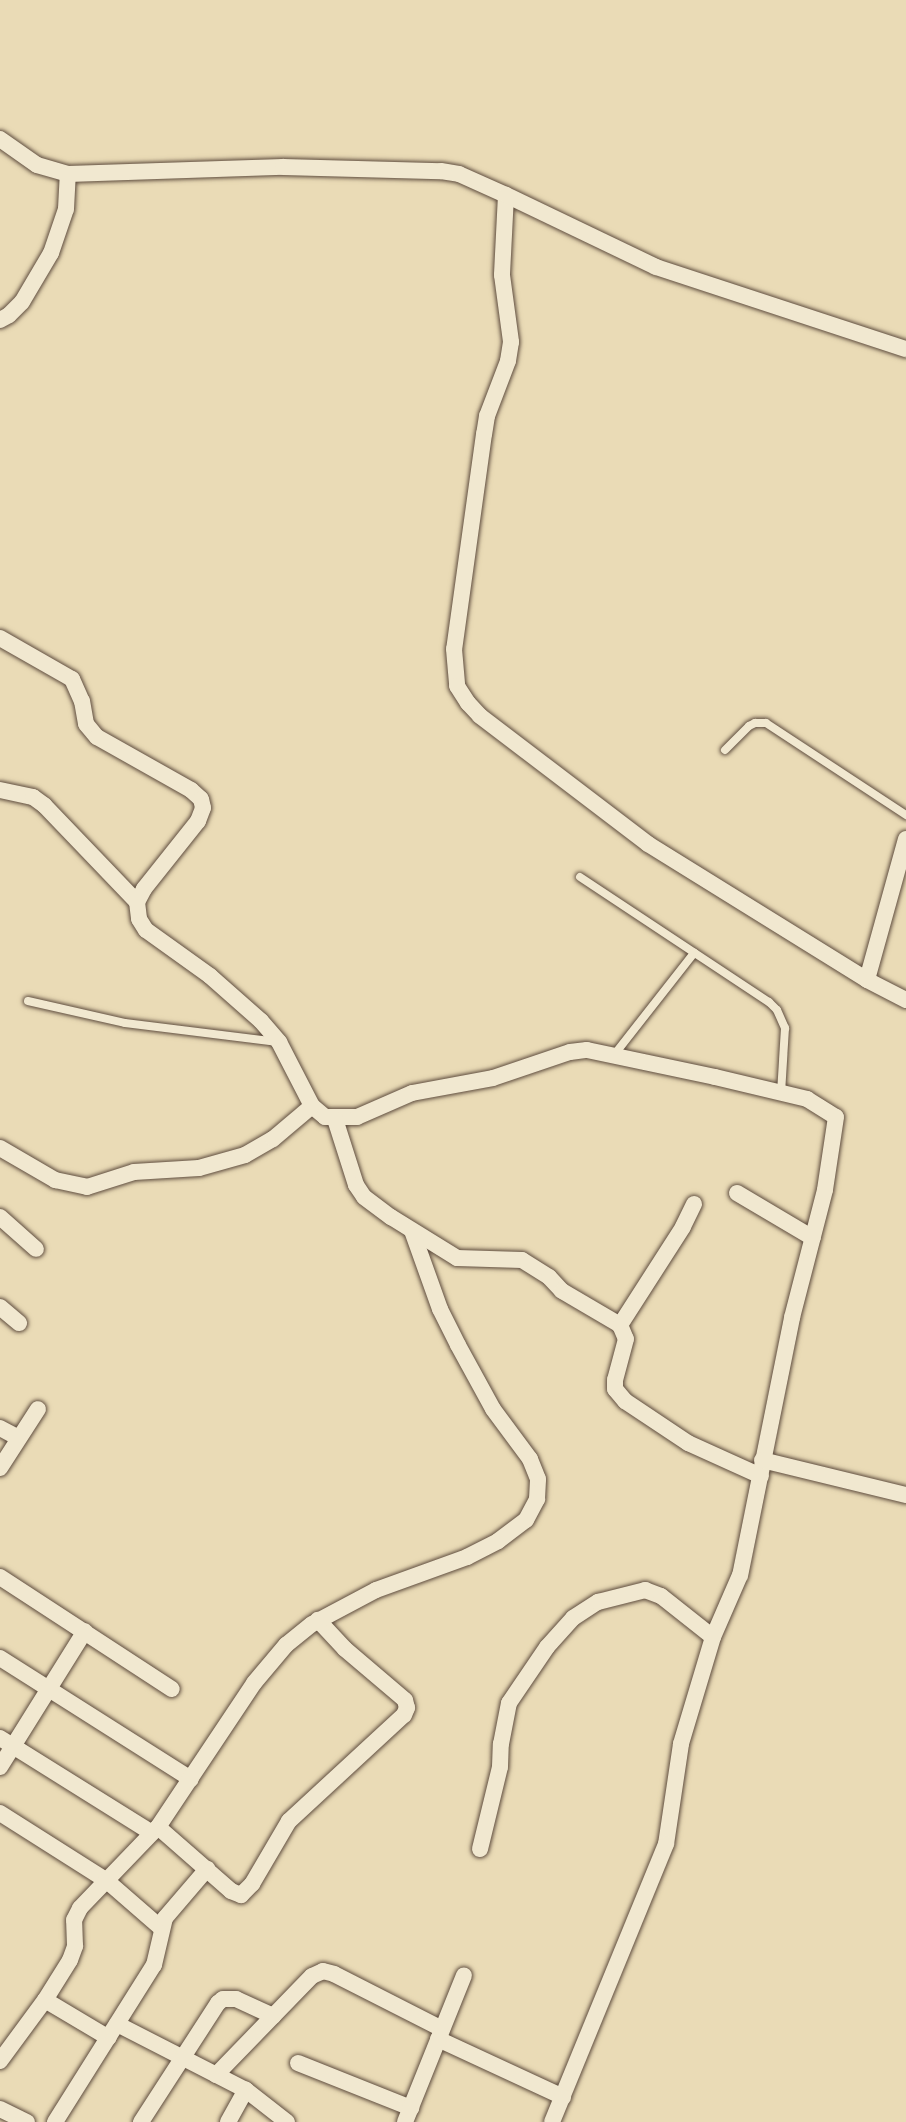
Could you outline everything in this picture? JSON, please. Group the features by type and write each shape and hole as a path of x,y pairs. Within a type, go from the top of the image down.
{"street":[{"path":"0,139 37,165 68,174 283,167 441,171 459,174 656,267 906,349"},
{"path":"0,320 9,315 22,302 51,253 66,209 68,174"},
{"path":"506,195 502,275 511,342 508,361 487,416 484,434 454,649 457,686 480,716 648,844 867,980 906,1000"},
{"path":"0,638 72,679 80,695 86,724 97,737 191,790 201,799 203,808 198,821 144,889 137,902 139,919 146,930 210,976 261,1021 279,1042 312,1106 325,1117 357,1118 412,1093 493,1078 570,1052 587,1050 807,1099 836,1117 825,1191 792,1318 740,1575 713,1637 681,1744 666,1844 552,2122"},
{"path":"0,790 33,797 44,805 137,902"},
{"path":"867,980 906,839"},
{"path":"0,1148 56,1180 87,1187 134,1172 199,1168 245,1155 273,1139 312,1106"},
{"path":"335,1119 347,1163 364,1197 412,1231 458,1258 522,1260 549,1276 562,1291 620,1325 626,1339 615,1380 619,1396 688,1443 762,1468 906,1494"},
{"path":"736,1192 813,1238"},
{"path":"620,1325 683,1227 694,1203"},
{"path":"0,1217 36,1249"},
{"path":"0,2061 45,2000 74,1953 76,1914 155,1830 254,1683 286,1645 318,1620 376,1590 467,1557 498,1541 526,1520 537,1499 538,1479 530,1459 493,1409 453,1336 440,1309 412,1231"},
{"path":"0,1307 20,1323"},
{"path":"0,1468 38,1409"},
{"path":"0,1428 19,1438"},
{"path":"0,1577 172,1689"},
{"path":"480,1849 500,1767 503,1728 509,1703 547,1647 573,1618 598,1602 645,1590 662,1596 713,1637"},
{"path":"7,1742 155,1830 207,1869 231,1891 241,1895 252,1884 289,1821 404,1715 407,1708 405,1700 352,1656 318,1620"},
{"path":"0,1767 7,1742 49,1689 85,1631"},
{"path":"0,1658 191,1779"},
{"path":"0,1814 107,1881 161,1928"},
{"path":"55,2122 154,1965 160,1948 161,1928 171,1909 207,1869"},
{"path":"216,2075 312,1976 323,1971 334,1974 440,2034 563,2097"},
{"path":"298,2063 408,2115 464,1974"},
{"path":"141,2122 182,2057 223,1999 236,1999 273,2016"},
{"path":"45,2000 113,2031 182,2057 246,2090 287,2122"},
{"path":"228,2122 246,2090"},
{"path":"0,2109 27,2122"}],"lane":[{"path":"725,750 749,726 754,723 766,723 906,815"},
{"path":"580,877 770,1002 777,1010 785,1028 782,1094"},
{"path":"614,1055 694,953"},
{"path":"28,1000 125,1023 279,1042"}]}
